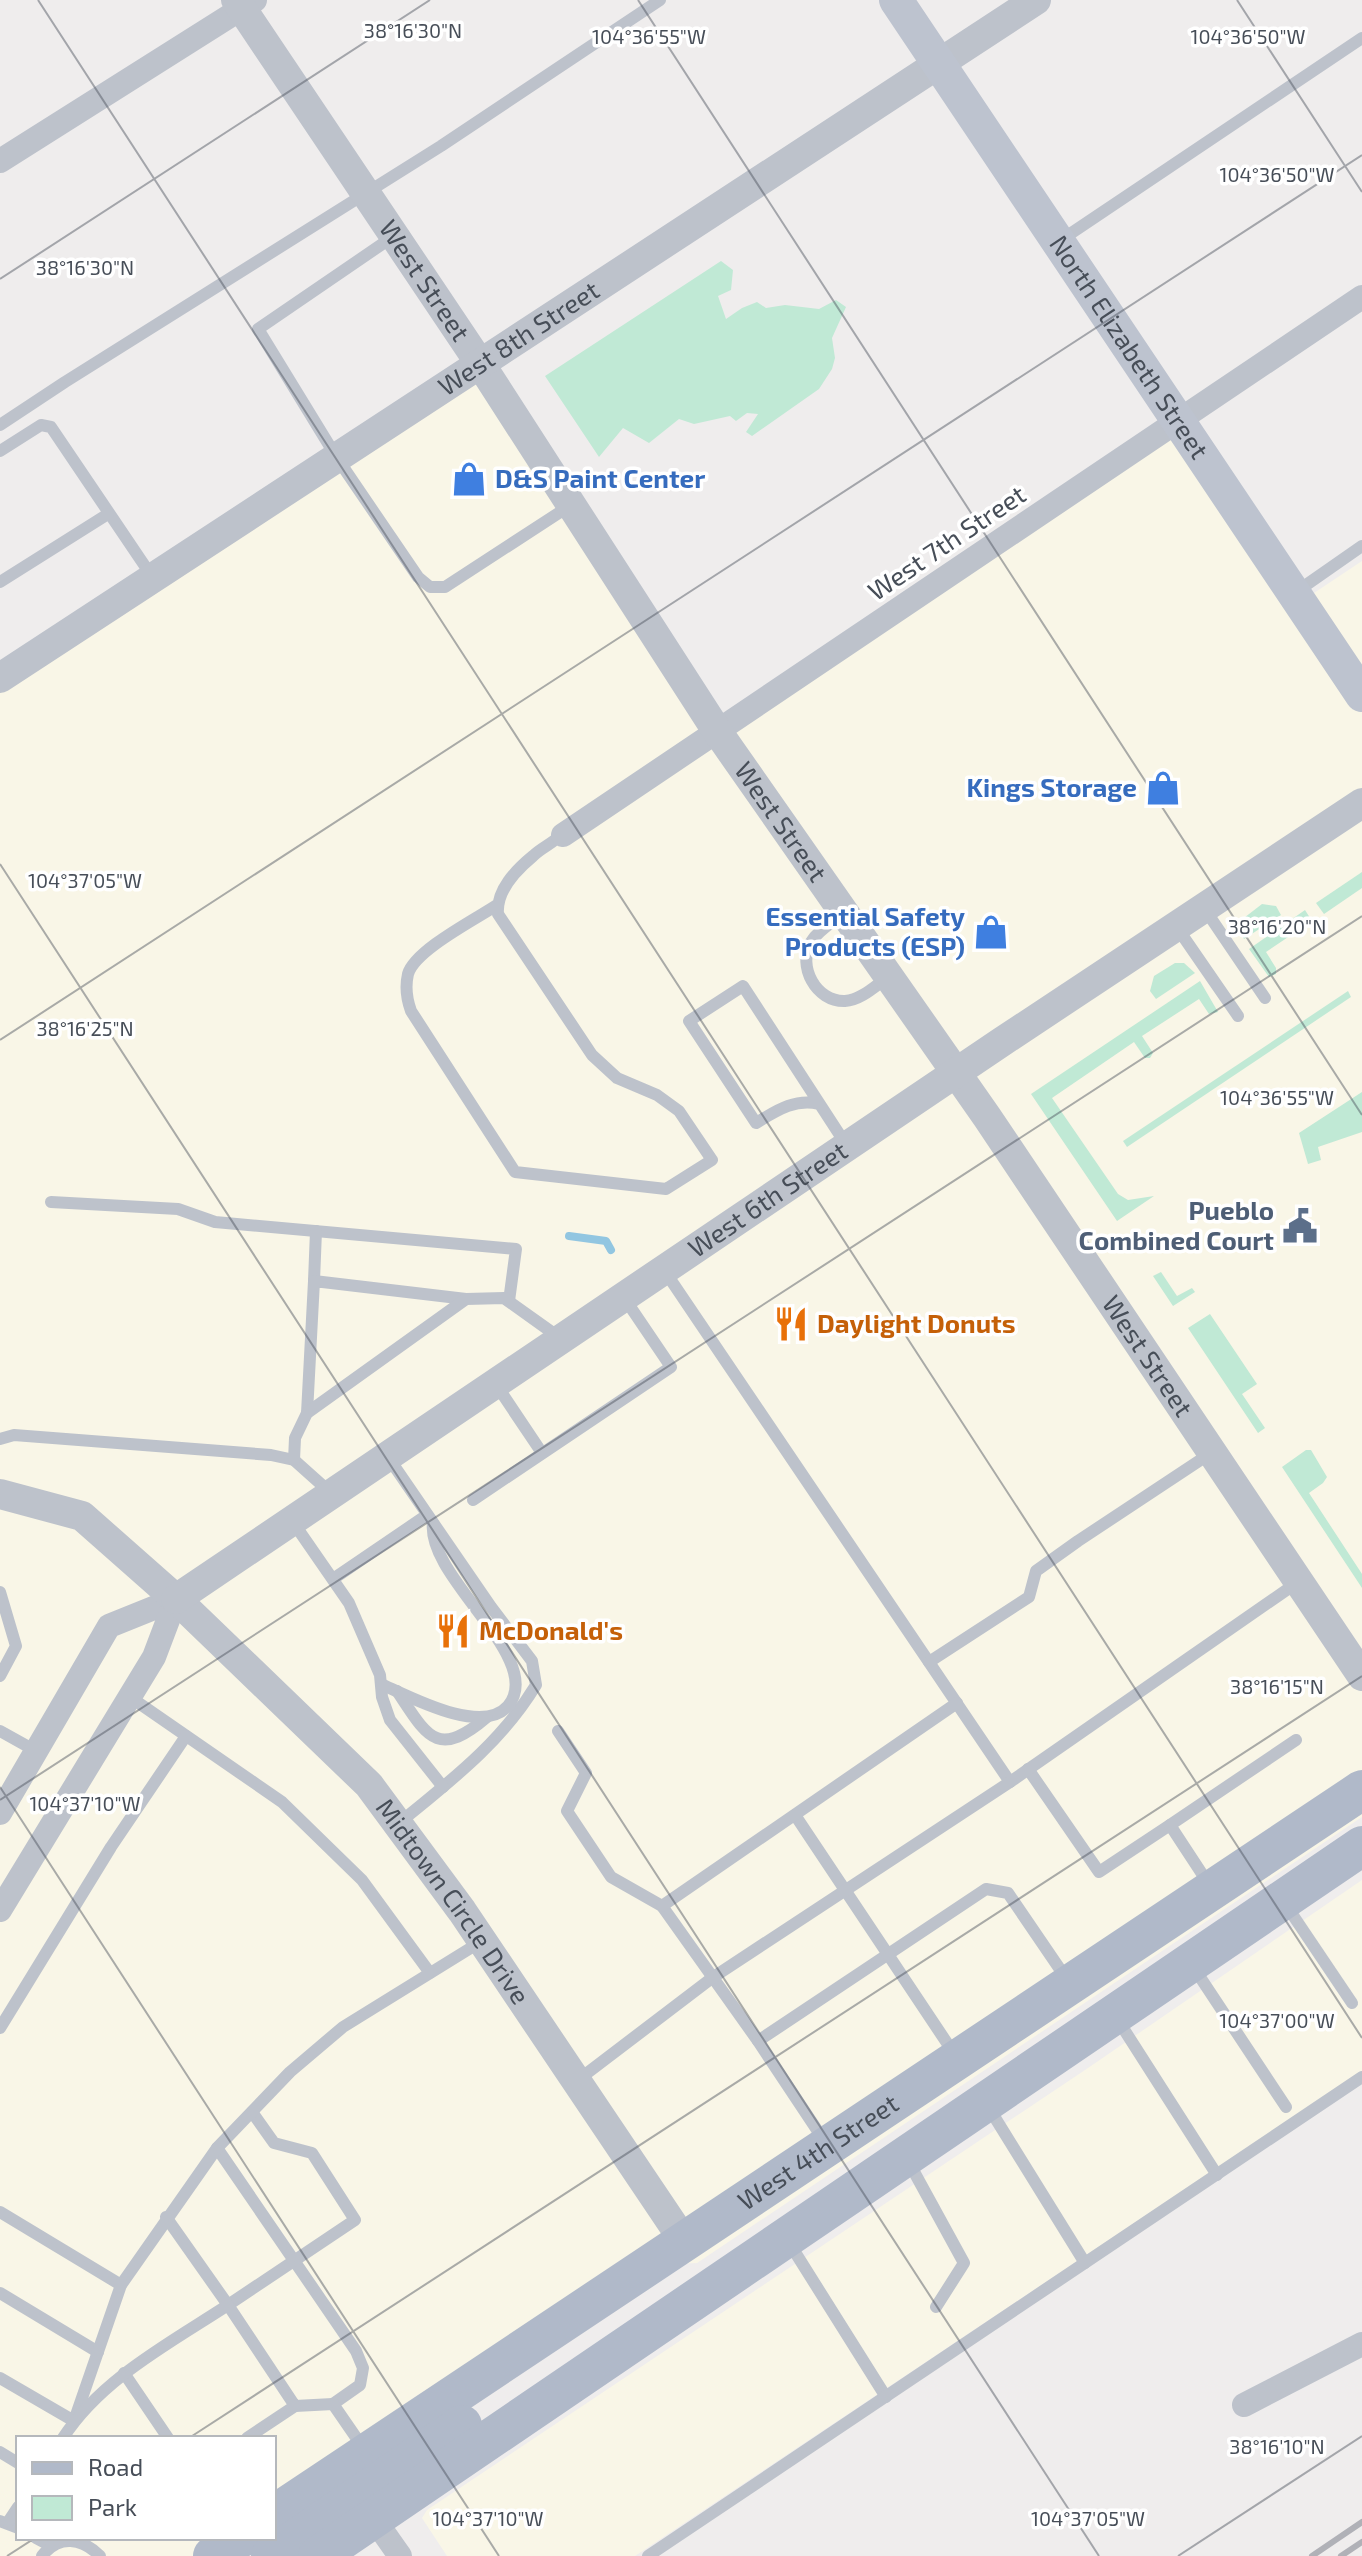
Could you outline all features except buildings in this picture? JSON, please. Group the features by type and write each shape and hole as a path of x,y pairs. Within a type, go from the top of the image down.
{"main road":[{"name":"North Elizabeth Street","path":"896,0 1362,695"},
{"name":"West 4th Street","path":"276,2514 1362,1790"},
{"name":"West 4th Street","path":"318,2556 1362,1846"},
{"path":"271,2556 678,2279 684,2241"},
{"path":"213,2556 237,2540"}],"street":[{"name":"West 8th Street","path":"0,678 1036,0"},
{"name":"West Street","path":"244,3 717,731 987,1117 1362,1676"},
{"path":"0,161 244,3"},
{"name":"West 7th Street","path":"561,830 717,731 1362,297"},
{"name":"West 6th Street","path":"176,1599 1362,803"},
{"name":"Midtown Circle Drive","path":"0,1494 82,1516 176,1599 369,1785 482,1941 684,2241"},
{"path":"0,1910 154,1657 176,1599"},
{"path":"0,1813 109,1626 176,1599"},
{"path":"1244,2405 1362,2344"},
{"path":"374,2519 400,2556"}],"lane":[{"path":"0,425 441,146 660,0"},
{"path":"1058,242 1362,38"},
{"path":"394,236 258,329 337,458 418,577 430,587 445,587 571,505"},
{"path":"0,451 41,425 51,427 153,578"},
{"path":"0,582 108,514"},
{"path":"1294,594 1362,546"},
{"path":"497,905 415,963 408,973 407,999 411,1011 515,1172 666,1189 712,1160 679,1111 657,1095 617,1078 592,1055 498,914 497,905 507,883 561,830"},
{"path":"1204,908 1265,998"},
{"path":"844,913 810,943 806,971 820,991 834,1000 853,999 888,977"},
{"path":"1176,926 1238,1016"},
{"path":"819,1104 807,1101 795,1103 756,1123 689,1021 743,986 847,1146"},
{"path":"51,1202 178,1209 215,1222 516,1249 509,1301"},
{"path":"294,1460 295,1438 307,1413 316,1231"},
{"path":"664,1270 1010,1782"},
{"path":"314,1281 466,1299 504,1298 561,1339"},
{"path":"473,1500 671,1367 624,1297"},
{"path":"307,1413 466,1299"},
{"path":"495,1383 542,1453"},
{"path":"0,1439 14,1435 271,1455 294,1460 332,1494"},
{"path":"929,1662 1029,1597 1036,1571 1211,1453"},
{"path":"388,1457 532,1661 536,1685 498,1738 398,1824"},
{"path":"333,1579 430,1519"},
{"path":"397,1691 424,1731 435,1739 454,1739 472,1730 487,1717 504,1710 515,1697 516,1677 508,1656 435,1549 430,1519"},
{"path":"292,1521 349,1603 380,1675 382,1697 390,1720 443,1787"},
{"path":"576,2082 712,1978 1010,1782 1298,1582"},
{"path":"0,1592 16,1646 0,1676"},
{"path":"381,1684 428,1705 464,1716 487,1717"},
{"path":"130,1697 282,1802 362,1880 430,1973"},
{"path":"662,1906 957,1703"},
{"path":"0,1731 36,1751"},
{"path":"558,1731 586,1773 567,1811 611,1877 662,1906 828,2145"},
{"path":"0,2028 111,1847 186,1736"},
{"path":"1028,1769 1099,1872 1296,1740"},
{"path":"795,1815 958,2058"},
{"path":"1170,1825 1212,1889"},
{"path":"758,2041 986,1889 1008,1893 1070,1983"},
{"path":"1282,1899 1352,2003"},
{"path":"74,2421 121,2285 217,2148 290,2072 343,2027 482,1941"},
{"path":"1190,1962 1286,2107"},
{"path":"1114,2015 1217,2175"},
{"path":"648,2556 1362,2077"},
{"path":"985,2102 1085,2263"},
{"path":"64,2436 74,2421 124,2373 355,2220 312,2153 274,2143 252,2112"},
{"path":"217,2148 356,2351 363,2368 360,2385 333,2404 295,2406 250,2436"},
{"path":"906,2157 964,2263 936,2307"},
{"path":"0,2212 121,2285"},
{"path":"166,2217 295,2406"},
{"path":"786,2238 886,2397"},
{"path":"0,2293 98,2352"},
{"path":"124,2373 167,2436"},
{"path":"0,2378 74,2421"},
{"path":"333,2404 367,2453"},
{"path":"46,2551 58,2541 77,2541 89,2545 100,2556"}],"shaded area":[{"path":"481,365 717,730 1177,421 1299,603 1362,561 1362,1817 697,2263 649,2265 276,2514 276,2436 16,2436 16,2540 237,2540 213,2556 0,2556 0,679"},
{"path":"1362,1880 1362,2071 635,2556 447,2556 422,2518 427,2510 1088,2068"}],"green space":[{"path":"721,261 733,270 731,290 718,296 726,319 757,302 766,308 785,305 819,309 836,300 846,307 832,338 835,358 832,369 819,389 752,436 746,432 758,414 747,413 736,421 730,416 694,424 679,419 649,443 623,428 599,457 545,376"},
{"path":"1362,872 1362,888 1324,914 1316,903"},
{"path":"1262,904 1276,906 1281,915 1244,939 1239,929 1240,921"},
{"path":"1305,910 1312,921 1266,952 1276,968 1276,974 1269,977 1249,949"},
{"path":"1175,963 1184,963 1195,973 1156,999 1150,991 1154,976"},
{"path":"1200,981 1218,1012 1209,1014 1199,999 1142,1036 1153,1053 1150,1058 1145,1058 1134,1042 1052,1098 1118,1194 1128,1200 1154,1196 1117,1221 1031,1094"},
{"path":"1348,991 1351,997 1127,1147 1123,1141"},
{"path":"1362,1092 1362,1132 1318,1147 1321,1160 1308,1164 1299,1133"},
{"path":"1161,1272 1177,1296 1192,1288 1195,1292 1173,1306 1153,1276"},
{"path":"1210,1314 1257,1384 1242,1394 1265,1428 1258,1433 1188,1328"},
{"path":"1306,1450 1311,1450 1327,1477 1309,1493 1362,1574 1362,1588 1282,1467"}],"waterway":[{"path":"569,1236 606,1241 611,1250"}],"railway":[{"path":"1312,2556 1362,2522"},
{"path":"1341,2556 1362,2542"}],"place":[{"name":"D&S Paint Center","path":"469,479"},
{"name":"Kings Storage","path":"1163,788"},
{"name":"Essential Safety Products (ESP)","path":"991,932"},
{"name":"Pueblo Combined Court","path":"1300,1226"},
{"name":"Daylight Donuts","path":"791,1324"},
{"name":"McDonald's","path":"453,1631"}]}
